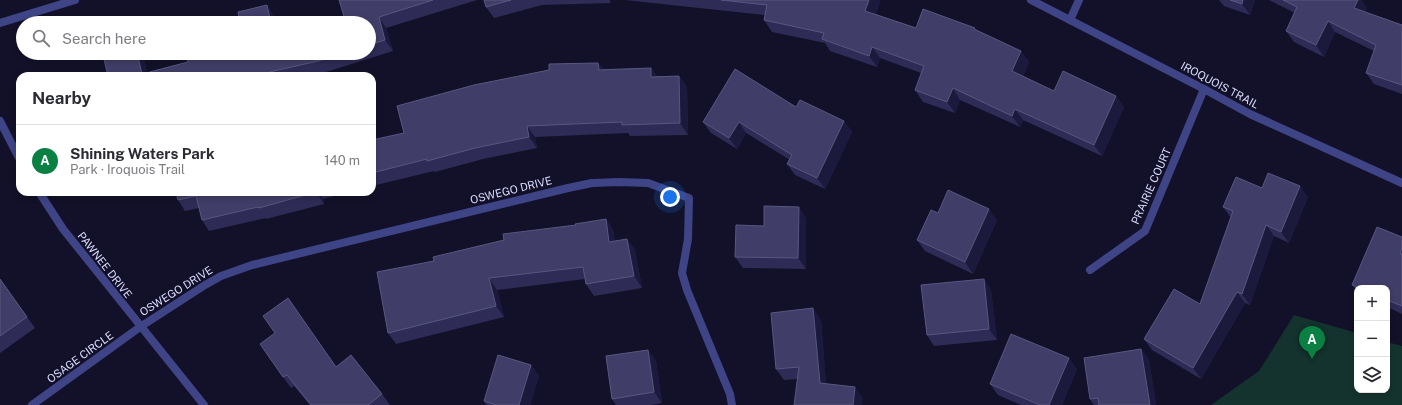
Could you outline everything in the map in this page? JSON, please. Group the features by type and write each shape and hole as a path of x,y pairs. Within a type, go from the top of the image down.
{"street":[{"path":"23,16 75,0"},
{"name":"IROQUOIS TRAIL","path":"1031,0 1250,114 1402,183"},
{"path":"1070,20 1079,0"},
{"path":"0,23 16,18"},
{"name":"PRAIRIE COURT","path":"1090,270 1145,230 1204,89"},
{"path":"0,120 16,152"},
{"name":"OSWEGO DRIVE","path":"140,327 221,276 252,265 592,183 648,183 689,198 688,238 682,273 687,290 730,394 732,405"},
{"name":"PAWNEE DRIVE","path":"42,196 63,229 204,405"},
{"name":"OSAGE CIRCLE","path":"32,405 140,327"}],"green space":[{"path":"1294,315 1354,332 1354,393 1390,393 1390,343 1402,346 1402,405 1211,405 1259,371"}],"building":[{"path":"339,0 433,0 379,17 385,40 376,43 376,16 344,16"},
{"path":"484,0 511,0 486,7"},
{"path":"721,0 869,0 865,11 916,28 923,9 975,28 974,29 1021,51 1012,71 1054,91 1063,71 1116,96 1094,145 1015,109 1012,116 953,88 947,102 915,90 924,66 872,47 869,56 822,39 824,33 764,20 767,5"},
{"path":"1230,0 1243,0 1242,4"},
{"path":"1283,0 1358,0 1354,8 1402,25 1402,85 1366,73 1376,45 1328,21 1316,45 1286,31 1297,7"},
{"path":"267,5 269,16 239,16 238,12"},
{"path":"104,60 139,60 142,72 107,72"},
{"path":"188,60 321,60 270,72 150,72 188,62"},
{"path":"598,63 599,70 651,68 651,77 679,76 680,123 622,125 622,122 527,126 529,137 475,148 427,161 427,159 376,172 376,139 404,133 397,106 474,85 549,70 549,64"},
{"path":"735,69 796,107 800,100 844,121 817,178 787,164 792,155 739,122 729,138 703,122"},
{"path":"1268,173 1300,186 1281,232 1266,225 1242,294 1237,292 1193,368 1144,339 1174,289 1200,304 1233,211 1223,207 1236,177 1262,188"},
{"path":"948,190 989,209 965,262 917,240 931,210 938,213"},
{"path":"177,196 196,196 178,200"},
{"path":"196,196 302,196 259,208 202,220"},
{"path":"764,206 799,207 798,258 735,257 736,225 764,226"},
{"path":"606,219 609,242 627,239 634,276 586,284 583,267 489,278 496,306 388,333 377,272 434,261 433,257 504,240 503,234 576,225 575,224"},
{"path":"1377,227 1402,237 1402,248 1400,254 1402,254 1402,306 1390,301 1390,285 1352,285"},
{"path":"0,279 27,317 0,336"},
{"path":"984,279 989,329 927,335 921,285"},
{"path":"288,298 336,367 351,355 382,394 368,405 311,405 287,375 283,377 260,344 275,333 263,316"},
{"path":"813,308 820,383 855,387 853,405 794,405 799,367 776,369 771,313"},
{"path":"1011,334 1069,358 1049,405 1040,405 990,384"},
{"path":"1141,349 1150,405 1099,405 1098,398 1090,399 1084,358"},
{"path":"648,350 654,392 612,399 606,356"},
{"path":"498,355 531,365 519,405 496,405 484,401"}],"place":[{"name":"Shining Waters Park","path":"1312,359"}]}
